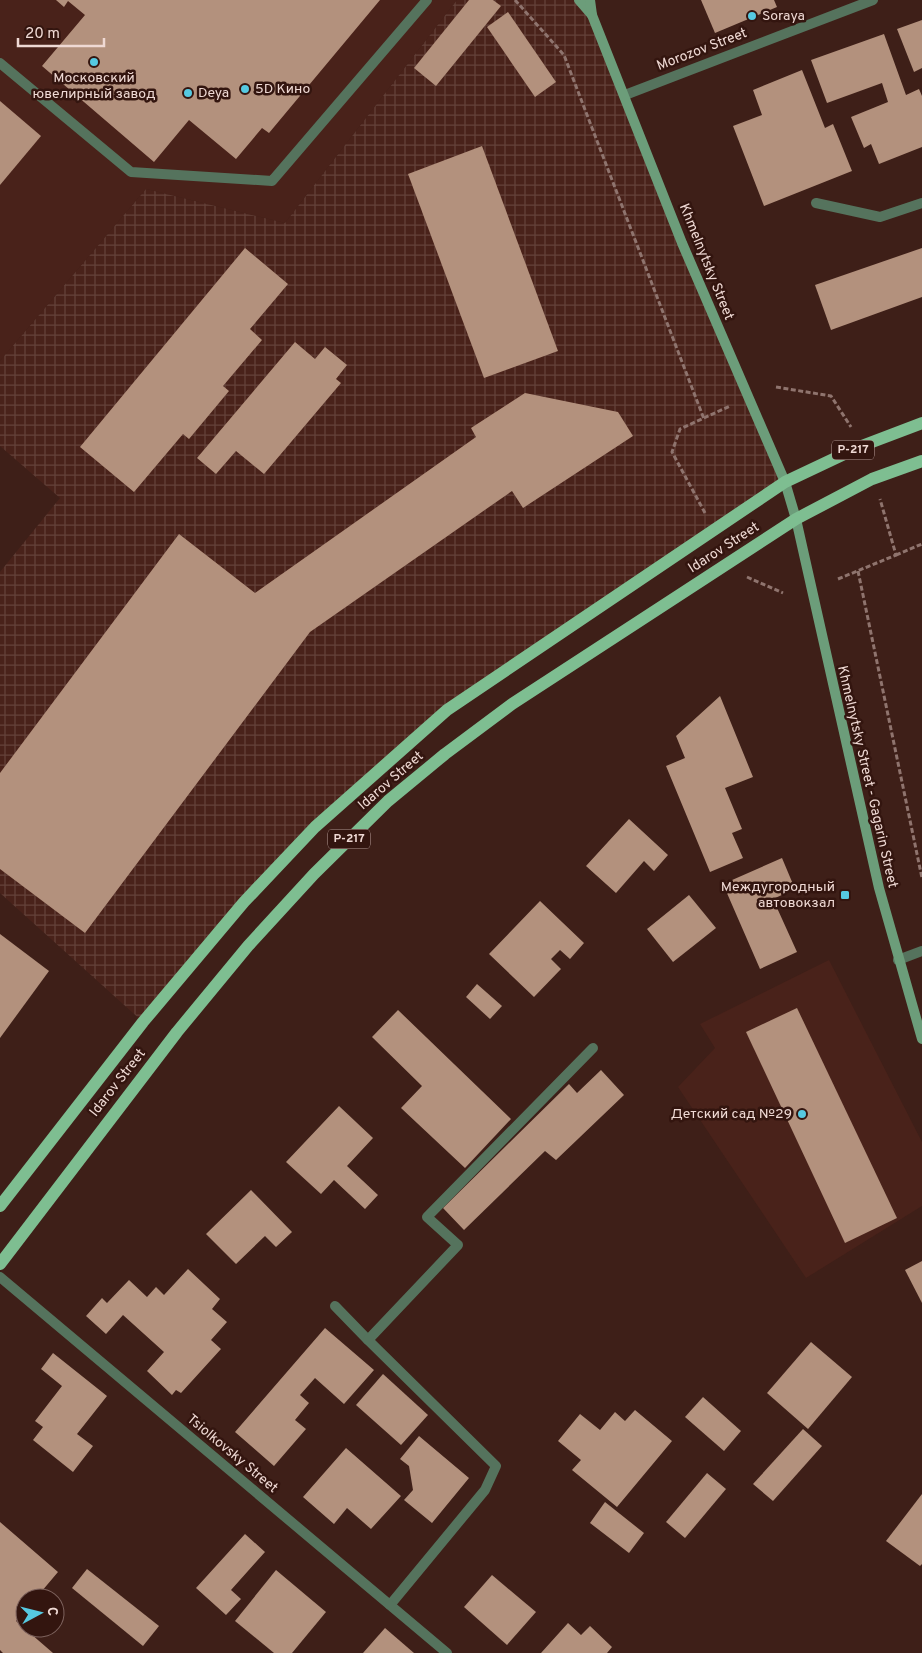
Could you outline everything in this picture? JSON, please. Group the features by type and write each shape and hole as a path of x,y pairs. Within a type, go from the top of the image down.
{"main road":[{"path":"580,0 592,15"},
{"path":"590,0 592,15"},
{"name":"Khmelnytsky Street","path":"592,15 682,243 785,482 796,519"},
{"name":"Idarov Street","path":"0,1206 143,1022 244,902 315,827 447,710 785,482 859,447 922,423"},
{"name":"Idarov Street","path":"0,1264 171,1040 248,946 314,874 388,801 445,754 512,704 796,519 872,479 922,461"},
{"name":"Khmelnytsky Street - Gagarin Street","path":"796,519 847,754 898,960 922,1038"}],"street":[{"path":"0,63 131,172 272,181 427,0"},
{"name":"Morozov Street","path":"625,95 873,0"},
{"path":"816,203 880,217 922,203"},
{"path":"898,960 922,951"},
{"path":"368,1340 458,1245 427,1217 593,1048"},
{"name":"Tsiolkovsky Street","path":"0,1277 447,1653"},
{"path":"335,1306 496,1466 485,1490 390,1605"}],"path":[{"path":"515,0 564,54 704,418"},
{"path":"776,387 831,396 852,430"},
{"path":"708,518 672,452 680,429 730,406"},
{"path":"879,499 896,555"},
{"path":"838,579 922,544"},
{"path":"858,571 922,878"},
{"path":"740,574 783,592"}],"shaded area":[{"path":"0,0 457,0 285,223 146,189 0,361"},
{"path":"457,0 579,0 592,15 785,482 489,682 315,827 143,1022 0,893 0,572 60,498 0,446 0,361 146,189 285,223"},
{"name":"Детский сад №29","path":"829,960 922,1142 922,1206 806,1278 678,1087 715,1048 700,1024"}],"building":[{"name":"Deya","path":"56,0 380,0 269,133 262,128 236,159 189,120 154,162 42,66 85,15 68,1 64,7"},
{"path":"469,0 493,0 501,6 436,86 414,68"},
{"path":"701,0 774,0 777,7 715,33"},
{"path":"508,12 556,82 535,97 487,27"},
{"path":"922,20 922,68 914,72 897,29"},
{"path":"884,34 906,95 919,89 922,96 922,147 879,164 871,144 864,148 851,117 888,102 882,83 827,103 811,60"},
{"path":"802,70 825,128 833,124 852,171 764,206 733,126 762,115 753,90"},
{"path":"0,101 41,136 0,185"},
{"path":"482,146 558,351 484,378 408,174"},
{"path":"245,248 288,284 250,329 262,340 223,386 229,391 189,439 183,434 134,492 80,447"},
{"path":"922,248 922,297 831,330 815,285"},
{"path":"295,342 315,359 325,347 347,365 336,379 341,383 264,474 236,451 216,474 197,458"},
{"path":"525,393 618,412 633,436 523,508 512,491 310,632 85,933 0,869 0,773 179,534 255,593 476,437 471,428"},
{"path":"720,696 753,777 725,788 742,829 732,833 743,858 710,872 666,766 685,758 676,736"},
{"path":"629,819 668,855 654,871 644,861 616,893 586,866"},
{"path":"782,858 795,889 773,899 797,952 760,969 723,884"},
{"path":"689,895 716,928 673,962 647,929"},
{"path":"540,901 584,943 570,959 560,950 551,959 561,969 534,997 489,954"},
{"path":"0,934 49,971 0,1038"},
{"path":"477,984 502,1006 490,1019 466,997"},
{"path":"797,1008 897,1218 845,1243 746,1032"},
{"path":"398,1010 511,1119 465,1168 401,1108 422,1086 372,1037"},
{"path":"601,1070 624,1095 556,1160 545,1151 464,1230 443,1208 569,1084 577,1093"},
{"path":"339,1106 373,1138 347,1166 378,1195 365,1209 334,1180 321,1194 286,1162"},
{"path":"251,1190 292,1232 276,1247 265,1236 236,1264 206,1234"},
{"path":"922,1261 922,1303 905,1270"},
{"path":"188,1269 220,1299 212,1309 227,1322 211,1340 221,1349 181,1393 176,1390 172,1395 147,1371 164,1352 123,1315 106,1334 86,1316 102,1298 107,1303 129,1280 147,1297 156,1287 164,1295"},
{"path":"325,1328 374,1370 344,1404 315,1378 300,1395 309,1403 295,1420 306,1429 274,1466 235,1432"},
{"path":"811,1342 852,1377 808,1429 767,1393"},
{"path":"53,1353 107,1396 77,1434 93,1446 73,1472 33,1440 43,1427 35,1421 62,1386 41,1369"},
{"path":"383,1374 428,1415 401,1445 356,1405"},
{"path":"703,1397 741,1431 724,1451 685,1417"},
{"path":"635,1410 672,1441 617,1507 572,1470 581,1460 558,1441 580,1414 600,1430 615,1412 625,1421"},
{"path":"803,1429 822,1446 773,1501 753,1484"},
{"path":"419,1436 469,1478 432,1523 404,1500 413,1490 409,1466 400,1459"},
{"path":"346,1448 401,1496 371,1529 347,1508 334,1524 303,1497"},
{"path":"707,1473 726,1489 685,1538 666,1522"},
{"path":"922,1494 922,1564 920,1566 886,1541"},
{"path":"605,1502 644,1533 629,1553 590,1523"},
{"path":"0,1522 58,1572 44,1588 15,1588 15,1638 36,1638 53,1653 3,1653 0,1650"},
{"path":"245,1534 265,1552 231,1590 241,1599 226,1615 196,1588"},
{"path":"87,1569 159,1626 143,1646 72,1588"},
{"path":"276,1570 326,1612 292,1653 274,1653 235,1621"},
{"path":"492,1575 536,1612 507,1645 464,1607"},
{"path":"568,1623 581,1635 590,1626 612,1647 607,1653 541,1653"},
{"path":"385,1628 414,1653 363,1653"}],"place":[{"name":"Soraya","path":"752,16"},
{"name":"Московский ювелирный завод","path":"94,62"},
{"name":"5D Кино","path":"245,89"},
{"name":"Deya","path":"188,93"},
{"name":"Междугородный автовокзал","path":"845,895"},
{"name":"Детский сад №29","path":"802,1114"}]}
